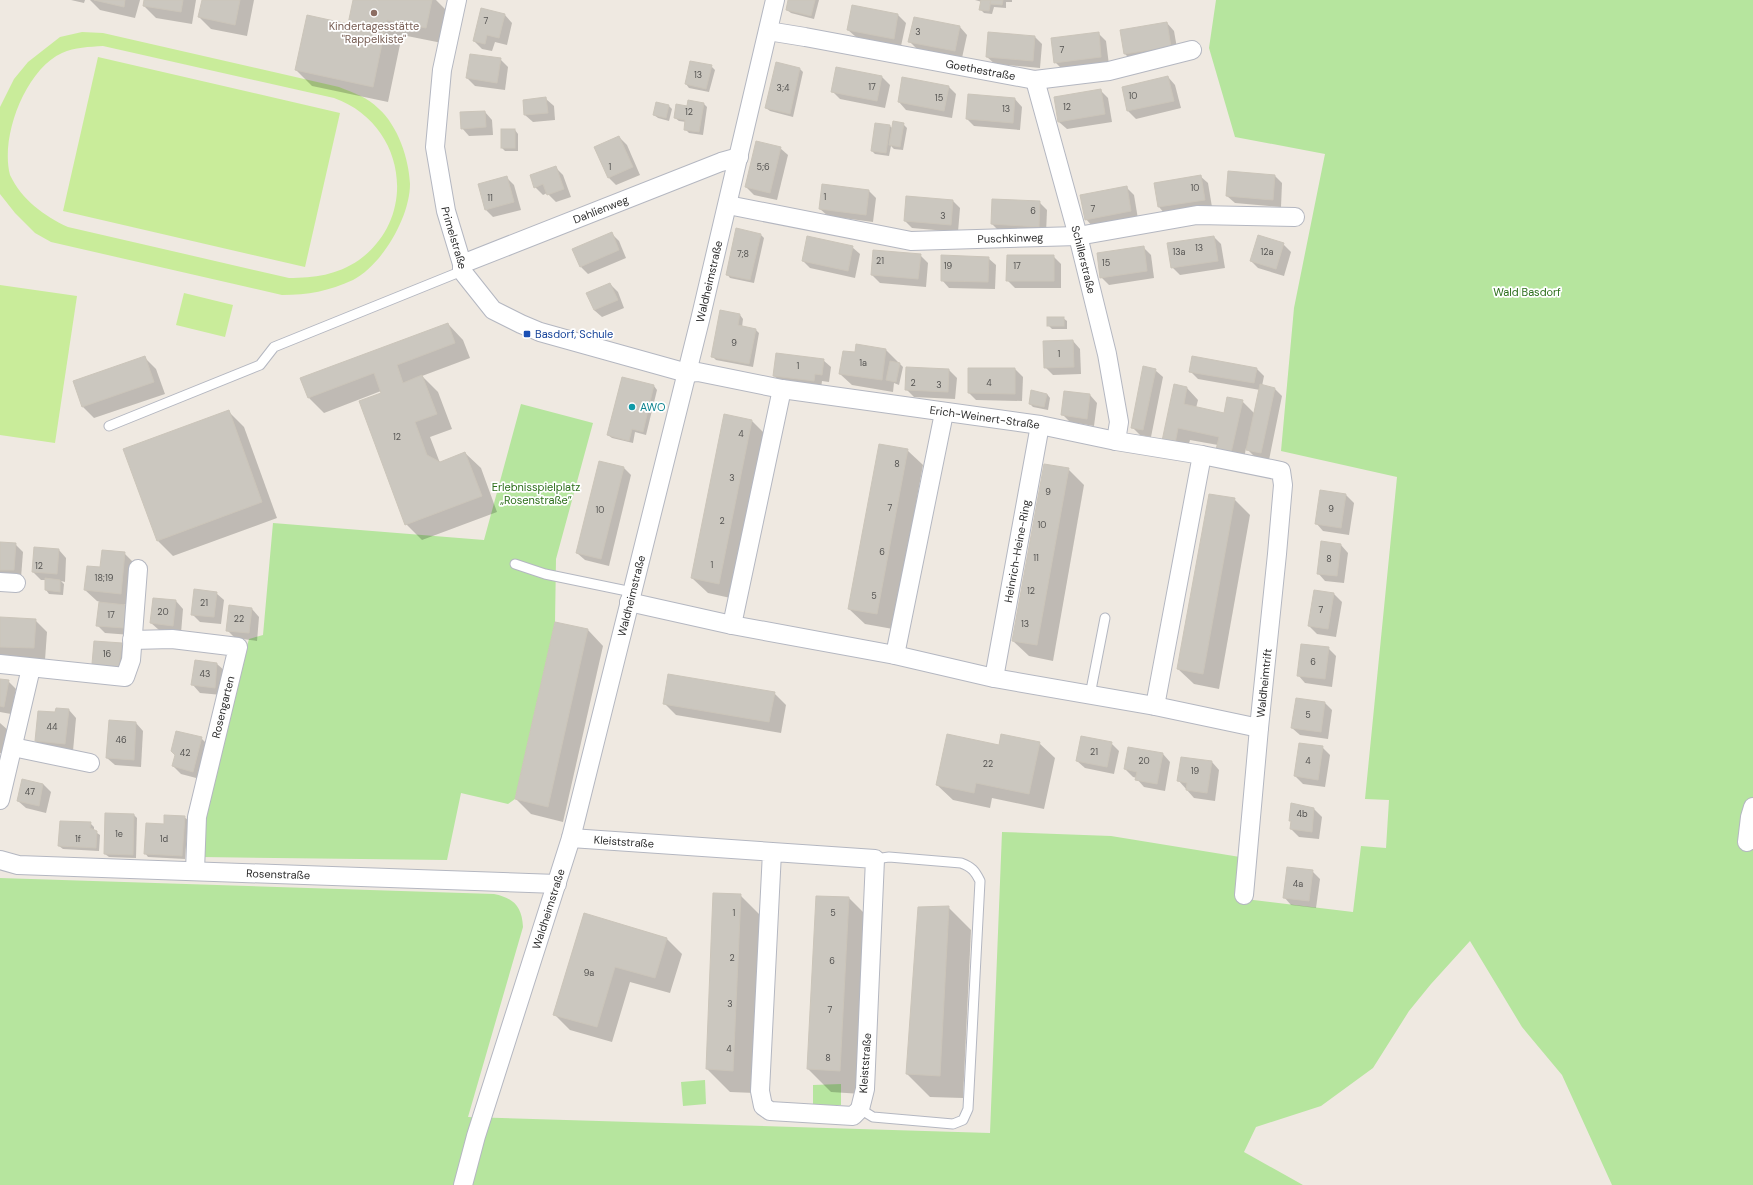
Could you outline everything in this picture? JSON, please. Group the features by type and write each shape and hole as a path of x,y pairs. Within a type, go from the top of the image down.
{"street":[{"name":"Primelstraße","path":"457,0 442,70 435,146 446,211 462,267 493,310 520,324 540,332 687,373"},
{"name":"Waldheimstraße","path":"463,1185 476,1136 571,838 728,205 775,0"},
{"name":"Goethestraße","path":"768,31 806,36 1035,80 1109,71 1192,50"},
{"name":"Schillerstraße","path":"1035,80 1078,236 1108,362 1119,422 1116,441"},
{"name":"Dahlienweg","path":"462,267 721,162 739,157"},
{"name":"Puschkinweg","path":"728,205 911,241 1078,236 1198,216 1295,217"},
{"name":"Erich-Weinert-Straße","path":"687,373 698,372 782,389 1040,425 1116,441 1202,455 1281,471"},
{"path":"732,625 782,389"},
{"path":"895,655 944,412"},
{"name":"Heinrich-Heine-Ring","path":"994,678 1040,425"},
{"path":"1155,706 1202,455"},
{"name":"Waldheimtrift","path":"1244,895 1277,554 1283,485 1281,471"},
{"path":"0,664 126,677 131,660 138,569"},
{"path":"630,597 732,625 895,655 994,678 1155,706 1259,728"},
{"name":"Rosengarten","path":"132,640 172,639 238,647 196,817 195,871"},
{"path":"0,800 31,668"},
{"path":"13,747 90,763"},
{"path":"1750,842 1750,817 1753,807"},
{"name":"Kleiststraße","path":"571,838 876,859 865,1089 860,1109 853,1116 770,1111 763,1106 760,1091 772,852"},
{"name":"Rosenstraße","path":"0,860 18,865 557,884"}],"lane":[{"path":"109,426 260,366 274,347 462,267"},
{"path":"515,564 545,574 630,597"},
{"path":"1090,695 1105,618"},
{"path":"860,1109 873,1117 954,1124 964,1120 968,1109 980,881 976,872 970,866 961,863 889,857 876,859"}],"green space":[{"name":"Wald Basdorf","path":"1216,0 1753,0 1753,1185 1612,1185 1562,1075 1522,1027 1470,941 1409,1011 1373,1068 1321,1106 1256,1127 1244,1152 1303,1185 0,1185 0,878 494,894 507,898 516,904 519,909 523,927 468,1117 990,1133 1002,832 1111,836 1240,857 1237,898 1353,912 1361,846 1386,848 1389,800 1365,799 1397,477 1281,451 1294,308 1325,154 1235,137 1209,48"},
{"path":"82,32 103,33 339,87 365,98 379,109 392,124 405,154 409,174 409,197 405,211 400,225 384,252 364,273 353,280 318,292 282,295 51,242 35,233 15,213 0,194 0,107 14,79 28,62 60,37","holes":["103,46 334,98 358,110 376,128 389,149 396,172 397,196 391,220 378,241 359,260 342,269 325,275 289,278 68,227 50,218 27,200 10,175 8,160 9,142 12,124 18,106 37,74 49,62 62,53 72,50"]},
{"path":"98,57 340,113 305,267 63,211"},
{"path":"0,285 77,296 55,443 0,435"},
{"path":"184,293 233,305 225,337 176,325"},
{"name":"Erlebnisspielplatz „Rosenstraße”","path":"521,404 593,423 556,559 555,622 515,799 508,804 461,793 447,860 202,857 206,792 249,639 263,635 273,523 484,540"},
{"path":"705,1080 706,1104 683,1106 681,1082"},
{"path":"841,1084 841,1105 813,1105 813,1085"}],"building":[{"path":"94,0 125,0 124,7"},
{"path":"144,0 183,0 181,12 143,6"},
{"path":"202,0 240,0 235,25 198,17"},
{"path":"353,0 432,0 426,28 387,20 373,87 295,70 307,15 348,24"},
{"path":"788,0 815,0 811,16 786,10"},
{"path":"981,0 991,0 989,11 979,10"},
{"path":"991,0 1003,0 1002,5 990,4"},
{"path":"852,5 898,14 894,39 847,30"},
{"path":"481,8 505,14 499,38 487,35 485,44 473,41"},
{"path":"914,17 960,26 955,51 908,42"},
{"path":"1167,22 1171,47 1124,54 1120,30"},
{"path":"988,32 1035,36 1033,61 986,57"},
{"path":"1099,32 1101,57 1054,63 1051,38"},
{"path":"470,54 501,58 497,83 466,78"},
{"path":"690,61 712,65 706,89 685,84"},
{"path":"776,62 800,68 790,114 765,108"},
{"path":"836,67 882,76 877,101 831,92"},
{"path":"1168,76 1174,101 1127,111 1122,87"},
{"path":"902,77 949,86 944,111 898,102"},
{"path":"1101,89 1105,114 1058,122 1054,97"},
{"path":"968,94 1015,98 1013,123 966,119"},
{"path":"546,97 548,113 524,115 523,100"},
{"path":"688,100 704,103 699,132 684,130 685,120 674,118 676,104 687,106"},
{"path":"656,102 669,105 666,118 653,115"},
{"path":"485,111 486,127 461,129 460,112"},
{"path":"893,121 904,123 900,147 889,145"},
{"path":"875,123 890,125 886,153 871,151"},
{"path":"501,129 515,129 515,148 501,148"},
{"path":"619,136 633,167 608,178 594,147"},
{"path":"756,141 781,147 770,193 745,187"},
{"path":"556,166 564,189 547,195 543,184 534,188 530,175"},
{"path":"1228,171 1275,175 1273,200 1226,196"},
{"path":"1201,175 1205,200 1158,207 1154,183"},
{"path":"507,176 514,202 485,210 478,184"},
{"path":"822,184 869,190 866,215 819,209"},
{"path":"1127,186 1131,211 1085,220 1080,195"},
{"path":"906,196 953,200 951,225 904,221"},
{"path":"992,199 1040,201 1039,227 991,224"},
{"path":"736,228 761,234 750,280 726,275"},
{"path":"612,232 619,250 580,267 572,249"},
{"path":"1258,235 1284,243 1276,269 1250,261"},
{"path":"807,236 853,246 848,271 802,261"},
{"path":"1214,236 1218,261 1171,268 1167,243"},
{"path":"1144,246 1147,271 1100,278 1097,253"},
{"path":"873,250 921,254 918,279 871,275"},
{"path":"941,255 989,257 988,282 941,281"},
{"path":"1007,255 1054,255 1054,281 1006,281"},
{"path":"610,283 618,300 594,310 586,293"},
{"path":"720,310 740,314 738,325 756,329 749,364 711,357"},
{"path":"1047,317 1064,317 1064,326 1047,326"},
{"path":"448,323 455,343 397,365 403,383 422,375 437,414 415,422 427,455 440,462 465,452 482,496 405,525 359,401 381,393 374,373 308,398 300,378"},
{"path":"1073,340 1074,367 1044,368 1043,341"},
{"path":"856,344 886,349 882,380 839,374 843,351 855,352"},
{"path":"776,353 824,359 822,375 815,374 814,381 773,376"},
{"path":"145,356 154,382 82,407 73,381"},
{"path":"1192,356 1257,368 1254,383 1189,372"},
{"path":"890,361 900,363 896,382 886,380"},
{"path":"1143,366 1156,369 1143,430 1131,428"},
{"path":"906,367 949,369 948,392 905,390"},
{"path":"968,368 1015,368 1015,394 968,393"},
{"name":"AWO","path":"622,377 654,385 643,432 632,429 629,441 607,435"},
{"path":"1174,384 1187,387 1184,404 1224,413 1227,397 1243,400 1231,453 1216,450 1219,437 1178,428 1175,444 1162,441"},
{"path":"1260,384 1275,388 1261,453 1246,450"},
{"path":"1031,390 1047,394 1044,407 1029,404"},
{"path":"1064,391 1090,394 1087,419 1061,415"},
{"path":"229,410 262,502 157,541 123,449"},
{"path":"724,414 752,420 719,584 691,578"},
{"path":"879,444 908,449 877,614 848,609"},
{"path":"599,461 624,467 601,559 576,553"},
{"path":"1044,464 1069,468 1037,645 1012,641"},
{"path":"1320,490 1346,494 1341,528 1315,524"},
{"path":"1209,494 1235,498 1203,674 1177,669"},
{"path":"1321,541 1341,544 1337,576 1317,574"},
{"path":"0,542 16,543 14,570 0,570"},
{"path":"34,547 59,549 57,574 32,572"},
{"path":"102,550 125,552 121,594 84,590 87,566 100,567"},
{"path":"45,578 60,580 60,592 45,590"},
{"path":"194,589 217,592 214,617 191,615"},
{"path":"1314,590 1334,593 1328,629 1308,626"},
{"path":"153,598 176,600 173,626 150,623"},
{"path":"99,602 126,605 124,628 96,626"},
{"path":"229,605 252,608 249,633 226,631"},
{"path":"0,617 36,619 34,648 0,647"},
{"path":"555,622 588,629 548,807 515,799"},
{"path":"94,641 122,643 119,667 92,664"},
{"path":"1301,644 1329,647 1325,679 1297,676"},
{"path":"195,660 217,663 215,688 191,685"},
{"path":"668,674 775,692 769,722 663,704"},
{"path":"0,679 9,680 4,707 0,706"},
{"path":"1296,698 1325,702 1321,732 1291,728"},
{"path":"56,708 69,709 65,744 35,741 38,711 55,712"},
{"path":"109,720 136,722 134,760 106,758"},
{"path":"176,731 202,737 193,772 172,766 175,755 171,751"},
{"path":"947,734 999,745 1001,734 1040,742 1029,794 976,783 974,793 936,785"},
{"path":"1081,736 1112,742 1107,767 1076,761"},
{"path":"1299,743 1323,746 1318,780 1294,776"},
{"path":"1128,747 1163,753 1157,784 1135,780 1137,772 1124,769"},
{"path":"1181,757 1212,761 1207,793 1186,790 1187,783 1177,781"},
{"path":"22,779 43,784 39,806 17,801"},
{"path":"1291,803 1314,808 1312,832 1290,829 1291,821 1289,821"},
{"path":"105,813 134,814 133,855 104,854"},
{"path":"164,815 185,816 182,856 144,854 146,823 164,824"},
{"path":"60,821 91,822 90,828 97,831 96,848 58,846"},
{"path":"1287,867 1313,870 1309,901 1283,898"},
{"path":"713,893 741,894 733,1071 706,1069"},
{"path":"816,896 849,897 840,1071 807,1069"},
{"path":"949,906 940,1076 906,1074 918,907"},
{"path":"584,913 667,938 655,978 615,967 597,1027 553,1015"}],"place":[{"name":"Kindertagesstätte \"Rappelkiste\"","path":"374,13"},
{"name":"Basdorf, Schule","path":"527,334"},
{"name":"AWO","path":"632,407"}]}
